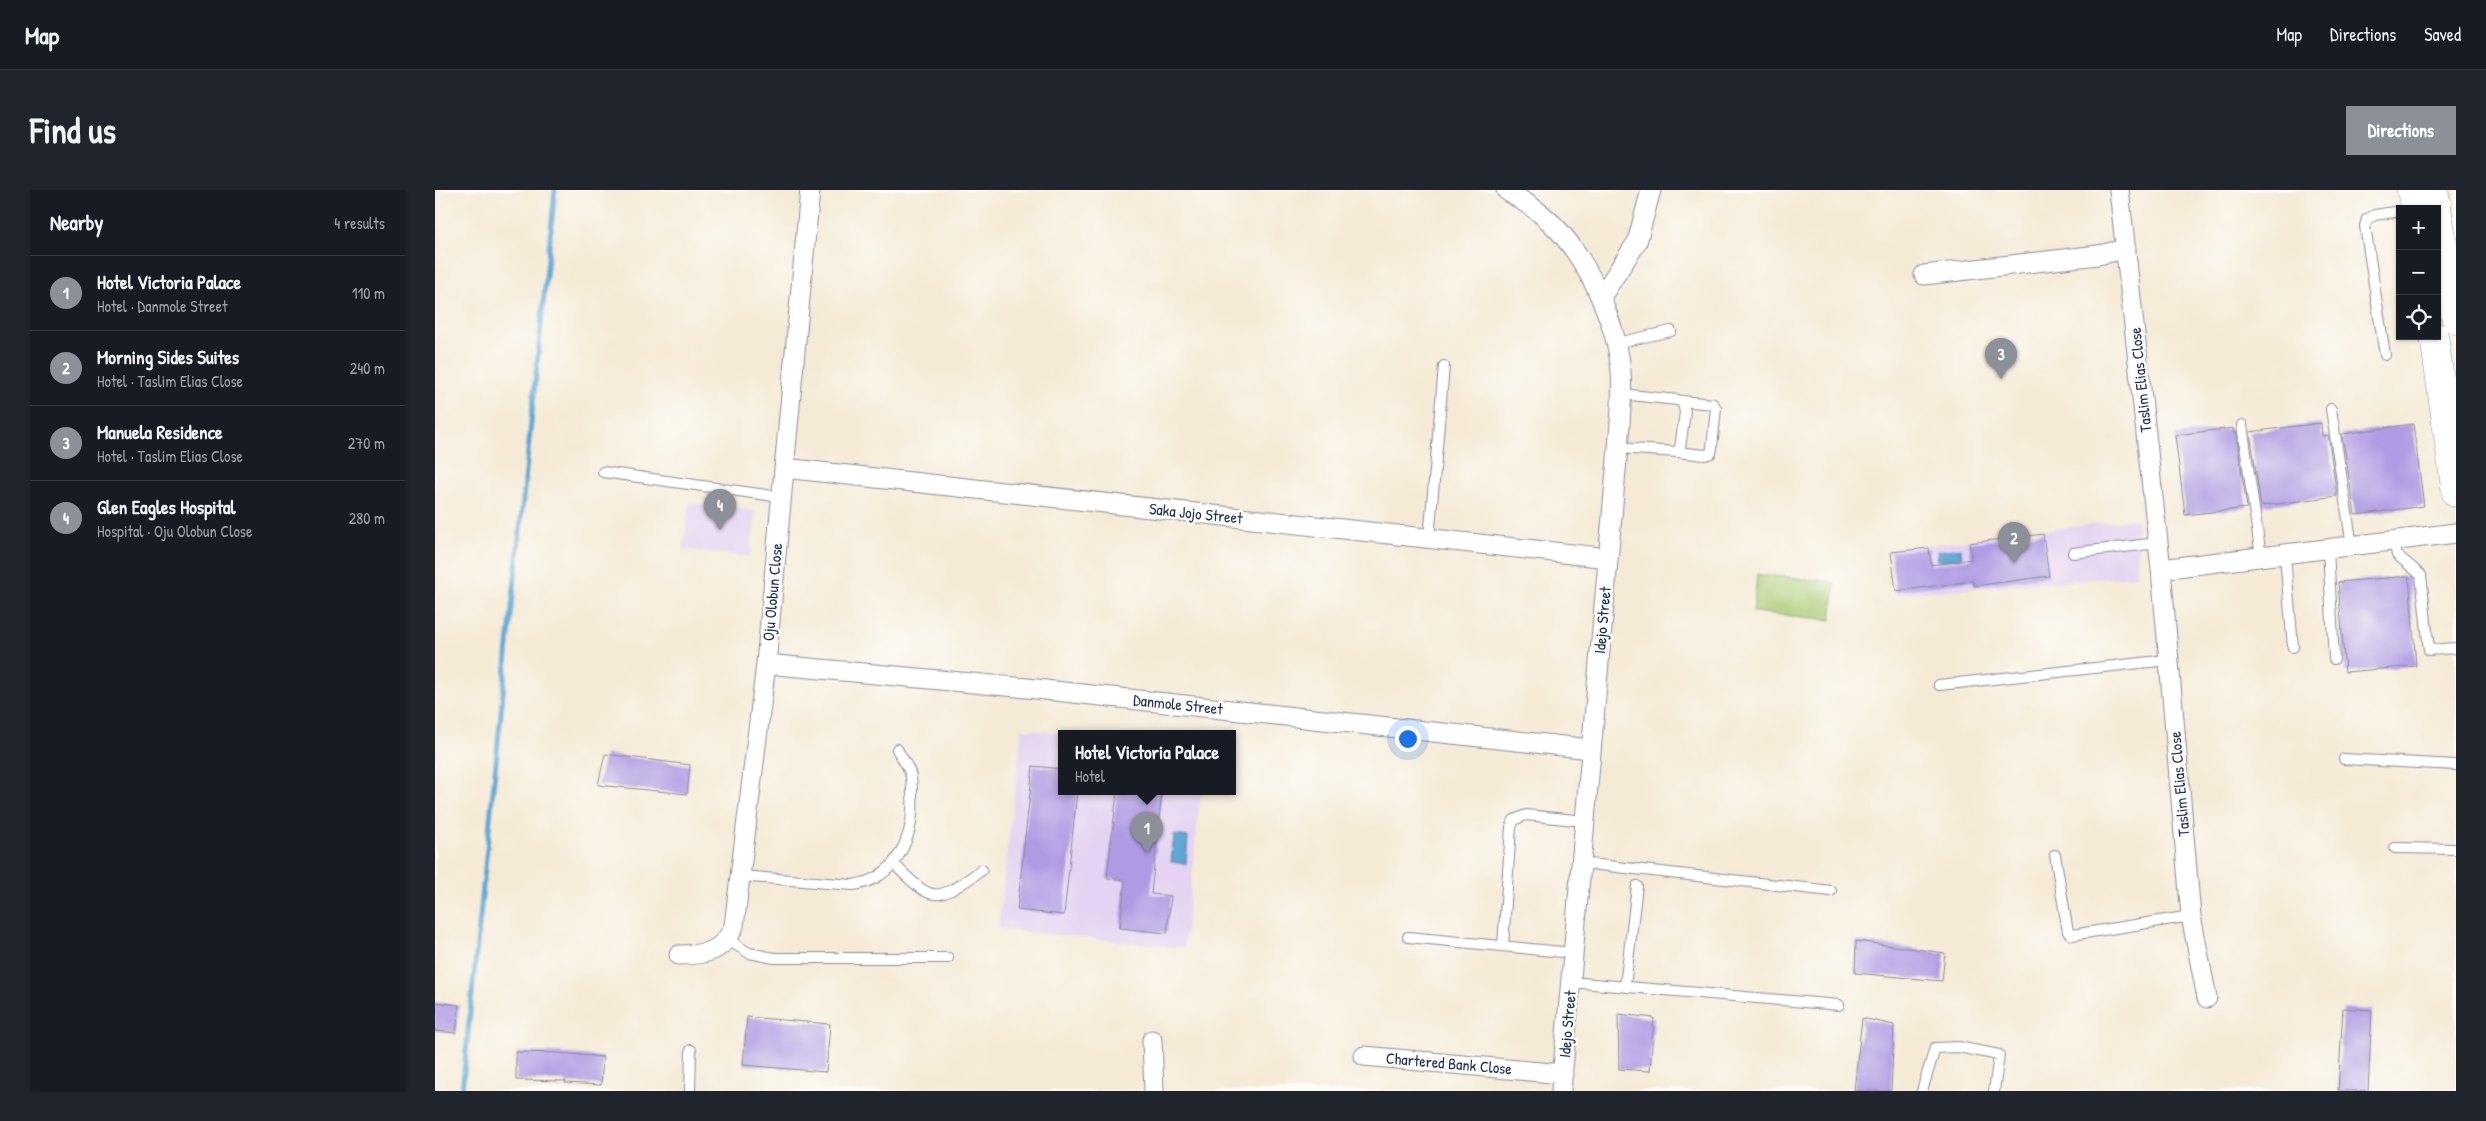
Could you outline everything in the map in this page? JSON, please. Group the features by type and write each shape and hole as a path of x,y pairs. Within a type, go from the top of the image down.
{"highway":[{"path":"2411,190 2414,205"},
{"path":"2434,190 2456,320"},
{"path":"2435,340 2456,493"}],"street":[{"name":"Oju Olobun Close","path":"728,940 734,926 766,664 810,190"},
{"name":"Idejo Street","path":"1506,190 1542,214 1574,250 1601,297 1617,344 1621,394 1618,448 1562,1083"},
{"path":"1601,297 1637,242 1651,190"},
{"name":"Taslim Elias Close","path":"2119,190 2161,569 2191,916 2207,998"},
{"path":"1923,275 2098,255 2126,249"},
{"name":"Saka Jojo Street","path":"784,468 1608,558"},
{"path":"2161,569 2261,557 2285,556 2456,534"},
{"name":"Danmole Street","path":"766,664 1027,688 1591,748"},
{"path":"679,955 699,955 717,948 728,940"},
{"path":"1152,1040 1153,1091"},
{"name":"Chartered Bank Close","path":"1364,1056 1562,1083"}],"lane":[{"path":"2385,355 2365,226 2367,219 2375,215 2396,212"},
{"path":"1617,344 1671,331"},
{"path":"1429,539 1443,366"},
{"path":"1618,448 1705,455 1711,453 1713,448 1715,408 1713,404 1621,394"},
{"path":"1677,452 1680,448 1685,412 1683,401"},
{"path":"2331,409 2352,546"},
{"path":"2243,425 2261,557"},
{"path":"603,472 781,497"},
{"path":"2394,541 2397,556 2421,575 2429,650 2456,648"},
{"path":"2073,553 2158,543"},
{"path":"2328,549 2334,659"},
{"path":"2285,556 2293,647"},
{"path":"1939,685 2169,660"},
{"path":"740,876 853,884 871,880 894,864 905,848 911,824 913,802 911,774 897,749"},
{"path":"2344,759 2456,765"},
{"path":"1503,946 1511,827 1514,820 1526,816 1585,821"},
{"path":"2395,848 2456,849"},
{"path":"2055,855 2068,932 2072,934 2191,916"},
{"path":"1581,863 1831,891"},
{"path":"894,864 921,890 938,896 950,892 982,870"},
{"path":"1625,986 1637,886"},
{"path":"1408,937 1573,953"},
{"path":"728,940 749,953 774,958 948,958"},
{"path":"1571,982 1839,1005"},
{"path":"1922,1091 1935,1048 1958,1047 1999,1054 1994,1091"},
{"path":"690,1091 691,1050"}],"shaded area":[{"path":"689,503 756,511 750,557 683,549"},
{"path":"2137,519 2138,576 1895,594 1889,550"},
{"path":"1022,729 1058,732 1058,795 1201,795 1184,948 998,929"}],"green space":[{"path":"1757,574 1835,582 1831,620 1753,612"}],"water":[{"path":"1961,548 1962,558 1938,561 1937,551"},
{"path":"1174,835 1188,837 1186,864 1171,862"}],"building":[{"path":"2321,423 2322,436 2328,435 2337,496 2261,506 2250,432"},
{"path":"2413,424 2424,506 2355,515 2342,434"},
{"path":"2233,428 2234,434 2236,434 2247,508 2185,515 2175,435"},
{"path":"2043,534 2049,576 1974,586 1973,581 1896,591 1891,552 1929,548 1931,565 1971,559 1969,543"},
{"path":"2409,576 2416,666 2345,672 2338,582"},
{"path":"605,754 690,765 687,794 598,785"},
{"path":"1033,766 1058,769 1058,795 1077,795 1064,915 1017,910"},
{"path":"1117,795 1162,795 1151,894 1171,896 1167,933 1120,928 1125,880 1107,878"},
{"path":"1856,941 1945,953 1942,981 1855,973"},
{"path":"435,1002 459,1005 456,1033 435,1031"},
{"path":"2343,1008 2372,1010 2368,1091 2338,1091"},
{"path":"1618,1014 1654,1018 1650,1071 1619,1069"},
{"path":"747,1017 830,1024 826,1072 743,1065"},
{"path":"1862,1018 1894,1025 1891,1091 1854,1091"},
{"path":"516,1052 560,1053 603,1057 601,1085 565,1083 566,1081 516,1080"}],"waterway":[{"path":"462,1091 555,190"}],"place":[{"name":"Manuela Residence","path":"2001,379"},
{"name":"Glen Eagles Hospital","path":"720,530"},
{"name":"Morning Sides Suites","path":"2014,563"},
{"name":"Hotel Victoria Palace","path":"1147,853"}]}
